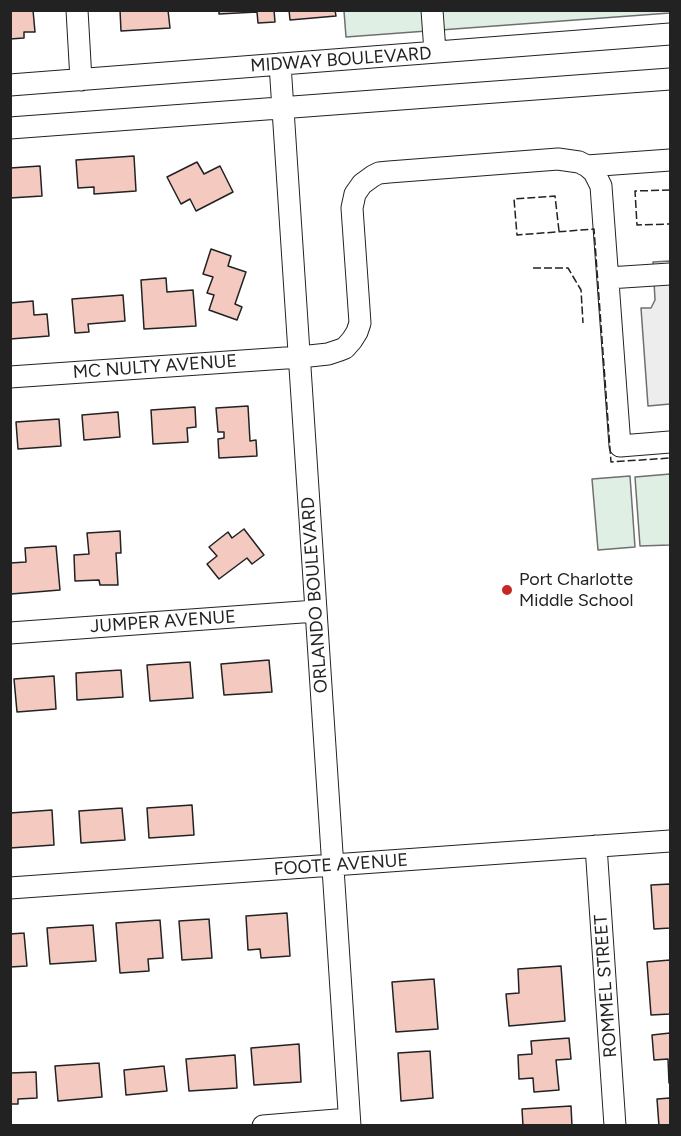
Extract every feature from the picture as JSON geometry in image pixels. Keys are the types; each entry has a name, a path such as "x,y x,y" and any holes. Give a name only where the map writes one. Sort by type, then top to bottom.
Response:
{"street":[{"path":"77,10 81,80"},
{"path":"432,10 435,52"},
{"name":"MIDWAY BOULEVARD","path":"10,85 670,34"},
{"name":"ORLANDO BOULEVARD","path":"280,64 350,1122"},
{"path":"10,128 670,79"},
{"name":"MC NULTY AVENUE","path":"10,377 300,357 328,354 340,350 357,332 360,323 353,200 357,190 368,179 380,173 558,159 579,162 587,166 670,160"},
{"path":"587,166 594,172 601,186 620,446 670,442"},
{"path":"609,278 670,274"},
{"name":"JUMPER AVENUE","path":"10,633 316,611"},
{"name":"FOOTE AVENUE","path":"10,888 670,841"},
{"name":"ROMMEL STREET","path":"596,846 615,1125"},
{"path":"263,1125 350,1122"}],"green space":[{"path":"670,10 670,13 346,37 344,11"},
{"path":"670,474 670,545 640,546 635,477"},
{"path":"630,476 635,547 598,550 592,479"}],"shaded area":[{"path":"670,261 670,404 648,406 641,308 651,308 655,300 653,262"}],"building":[{"path":"10,10 33,10 35,32 24,32 24,38 10,39"},
{"path":"120,10 168,10 170,28 121,31"},
{"path":"219,10 274,10 275,22 258,23 257,12 219,14"},
{"path":"289,10 335,10 336,16 290,20"},
{"path":"134,156 136,191 94,194 94,187 78,188 76,160"},
{"path":"197,162 204,174 220,166 233,192 196,211 190,199 181,204 167,177"},
{"path":"40,166 42,196 10,198 10,168"},
{"path":"211,249 231,256 228,266 246,272 235,304 242,307 237,320 209,310 214,295 207,293 213,277 203,274"},
{"path":"166,278 167,292 193,290 196,326 144,329 141,280"},
{"path":"123,295 125,321 88,324 89,332 75,333 72,299"},
{"path":"33,301 34,315 47,314 49,336 10,339 10,303"},
{"path":"248,406 250,441 256,440 257,456 219,458 218,439 224,438 224,432 218,432 216,408"},
{"path":"195,407 196,427 187,428 188,442 153,444 151,410"},
{"path":"118,412 120,437 84,440 82,415"},
{"path":"59,419 61,446 18,449 16,422"},
{"path":"244,529 264,555 252,564 247,558 219,579 207,564 217,556 209,547 228,532 232,538"},
{"path":"120,531 121,553 116,553 118,585 100,585 99,580 75,581 74,555 89,554 87,533"},
{"path":"56,546 60,590 11,594 10,563 26,562 25,548"},
{"path":"269,660 272,692 224,695 221,664"},
{"path":"190,662 193,698 150,701 147,665"},
{"path":"121,670 123,697 77,700 76,673"},
{"path":"54,676 56,709 17,712 14,679"},
{"path":"192,805 194,835 149,838 147,808"},
{"path":"122,808 125,840 81,843 79,811"},
{"path":"52,810 54,845 10,848 10,813"},
{"path":"670,884 670,928 654,929 651,885"},
{"path":"287,913 290,956 261,958 260,949 248,950 246,916"},
{"path":"209,919 212,958 182,960 179,921"},
{"path":"160,920 163,958 148,959 149,971 120,973 116,923"},
{"path":"93,925 96,961 50,964 47,928"},
{"path":"24,933 27,966 10,967 10,934"},
{"path":"670,960 670,1014 651,1015 647,962"},
{"path":"561,966 565,1021 509,1026 506,994 519,993 518,969"},
{"path":"434,979 438,1029 396,1032 392,982"},
{"path":"670,1033 669,1083 668,1059 654,1060 652,1035"},
{"path":"569,1038 571,1059 556,1060 559,1090 534,1092 533,1078 519,1079 518,1055 532,1054 531,1041"},
{"path":"299,1044 301,1082 254,1085 251,1048"},
{"path":"430,1051 433,1098 401,1101 398,1053"},
{"path":"235,1055 237,1088 189,1091 186,1059"},
{"path":"99,1063 102,1097 58,1101 55,1066"},
{"path":"164,1066 167,1091 126,1095 124,1070"},
{"path":"36,1072 37,1098 18,1099 18,1104 10,1104 10,1073"},
{"path":"670,1098 670,1126 659,1126 657,1099"},
{"path":"571,1106 572,1126 523,1126 522,1109"}],"fence":[{"path":"670,190 635,191 637,225 670,224"},
{"path":"559,231 555,196 514,199 517,235 594,229 611,462 670,458"},
{"path":"533,268 568,268 581,290 583,323"}],"place":[{"name":"Port Charlotte Middle School","path":"507,590"}]}
